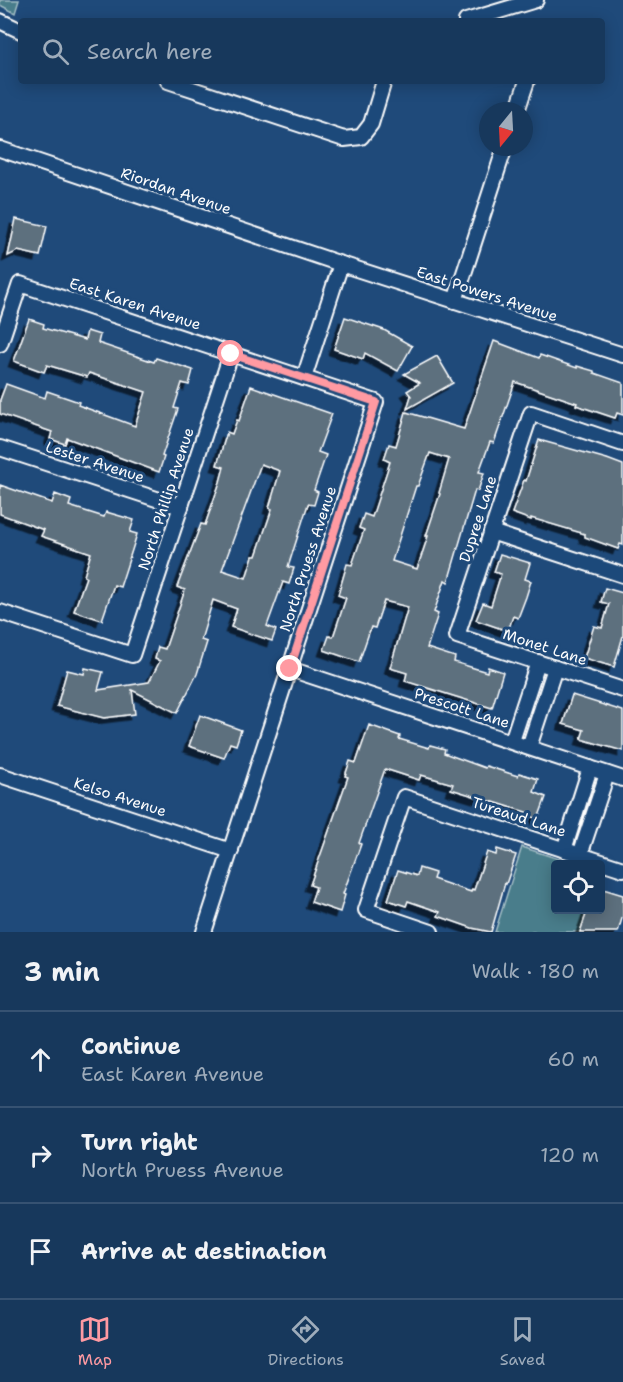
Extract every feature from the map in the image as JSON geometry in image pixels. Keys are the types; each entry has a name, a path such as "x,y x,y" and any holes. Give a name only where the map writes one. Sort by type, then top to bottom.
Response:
{"street":[{"path":"476,18 536,0"},
{"path":"0,21 18,30"},
{"path":"177,84 344,139 361,138 371,124 383,84"},
{"path":"520,102 526,84"},
{"name":"Riordan Avenue","path":"0,149 342,264"},
{"path":"455,301 502,156"},
{"path":"304,378 342,264"},
{"name":"East Powers Avenue","path":"342,264 623,355"},
{"name":"East Karen Avenue","path":"0,344 20,284 376,402"},
{"name":"North Phillip Avenue","path":"0,612 132,655 231,354"},
{"name":"North Pruess Avenue","path":"204,932 376,402"},
{"name":"Dupree Lane","path":"457,636 531,413 623,444"},
{"name":"Lester Avenue","path":"0,448 181,507"},
{"path":"491,532 623,575"},
{"name":"Monet Lane","path":"457,636 623,690"},
{"path":"512,741 538,662"},
{"path":"529,747 555,668"},
{"name":"Prescott Lane","path":"290,669 623,779"},
{"path":"564,850 590,768"},
{"path":"580,855 607,774"},
{"name":"Kelso Avenue","path":"0,775 231,850"},
{"name":"Tureaud Lane","path":"431,932 366,910 404,797 623,869"}],"green space":[{"path":"0,0 19,0 15,13 0,5"},
{"path":"522,847 562,860 551,860 551,914 586,914 580,932 495,932"}],"building":[{"path":"16,219 47,226 40,256 18,251 8,256"},
{"path":"345,317 384,330 412,346 398,371 365,353 363,359 334,349"},
{"path":"29,319 44,324 43,328 85,340 87,331 100,335 98,343 154,362 156,358 193,370 189,385 182,383 174,408 178,409 159,472 67,438 65,444 50,439 52,432 0,414 0,400 6,384 45,398 47,391 135,426 146,392 89,373 87,377 47,365 44,372 14,361"},
{"path":"494,341 539,358 540,355 577,368 577,366 594,371 594,373 623,383 623,415 617,413 615,418 515,382 494,443 490,442 479,472 484,473 478,491 475,490 448,582 445,580 434,612 438,614 427,648 455,657 454,662 487,672 488,667 503,672 492,708 405,681 407,673 390,668 408,607 384,601 375,628 371,627 359,662 324,650 329,636 333,637 346,598 338,595 347,564 352,565 364,530 359,528 364,514 372,517 390,462 384,459 389,444 396,446 406,412 464,429","holes":["430,453 449,459 417,569 392,561 416,486 418,486"]},
{"path":"437,356 453,383 407,409 411,396 407,391 420,383 404,374"},
{"path":"251,386 332,414 318,452 326,455 314,490 318,492 314,505 308,504 288,567 294,568 289,584 283,582 267,626 276,630 272,641 231,627 237,609 213,600 201,640 207,642 197,674 177,713 132,690 135,714 104,718 57,706 67,670 84,674 85,668 103,672 98,690 149,682 160,661 155,659 158,647 165,649 185,590 177,587 201,524 205,525 220,482 224,467 217,465 227,432 232,434 237,420 239,421","holes":["261,464 280,471 269,508 272,509 246,578 222,570"]},
{"path":"539,440 623,465 623,545 620,544 618,549 585,537 585,534 512,513 524,480 526,481"},
{"path":"0,485 52,503 55,494 71,500 69,506 104,517 106,512 134,520 130,532 137,534 132,550 120,587 114,585 102,620 74,611 86,577 84,576 91,553 41,536 44,530 0,514"},
{"path":"500,554 530,563 525,579 531,581 526,597 518,618 513,616 508,631 476,620 483,603 491,606 501,574 494,572"},
{"path":"605,588 623,593 623,636 614,667 584,658 594,626 602,628 609,604 601,602"},
{"path":"572,695 623,711 623,751 581,739 584,730 563,724"},
{"path":"200,715 241,730 236,745 230,743 224,758 189,746"},
{"path":"369,725 400,736 399,739 429,748 430,745 445,749 444,753 485,768 486,766 518,776 519,773 538,779 534,792 546,797 538,819 525,814 526,812 451,789 453,784 421,775 419,780 385,769 359,843 361,844 343,894 345,895 340,912 311,902 316,887 310,885 348,777 345,776 350,761 356,763"},
{"path":"497,849 516,855 505,883 491,932 438,916 440,912 408,901 406,906 388,900 398,870 417,876 419,868 435,873 433,879 471,892 472,889 474,890 487,852 496,855"},
{"path":"605,890 623,895 623,915 618,932 580,932 586,914 605,914"}],"route":[{"path":"231,354 376,402 290,669"}]}
